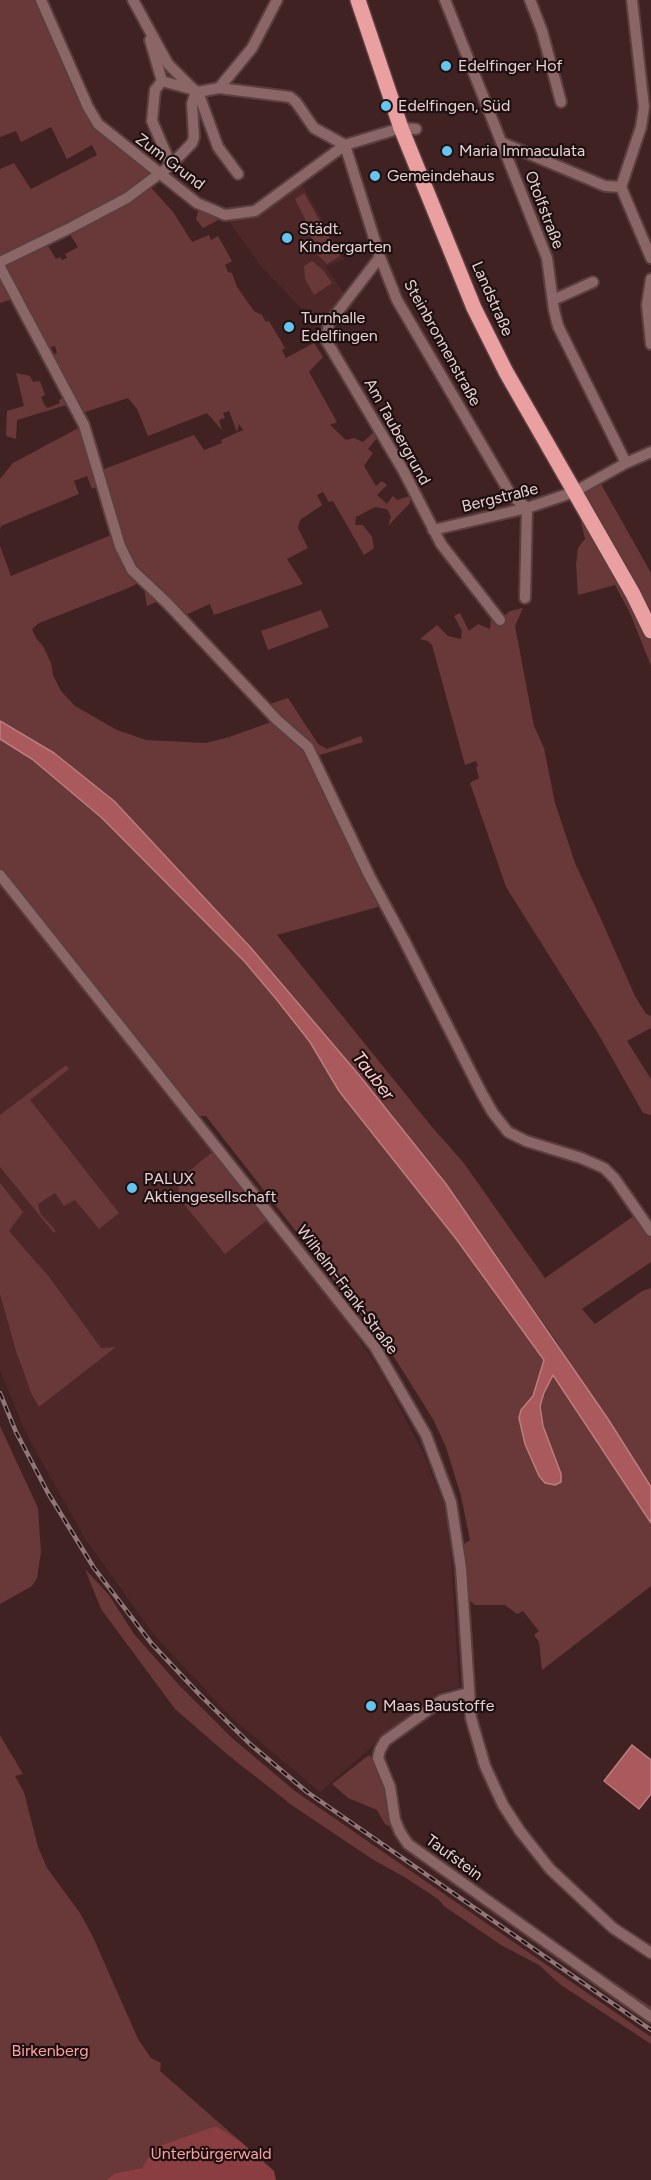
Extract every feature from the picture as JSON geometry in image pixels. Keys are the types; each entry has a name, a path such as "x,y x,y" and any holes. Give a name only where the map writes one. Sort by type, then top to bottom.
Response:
{"main road":[{"name":"Landstraße","path":"358,0 409,129 474,308 506,372 633,594 651,631"}],"street":[{"name":"Zum Grund","path":"41,0 96,121 110,135 197,203 225,215 255,211 345,145"},
{"path":"219,88 252,48 277,0"},
{"name":"Otolfstraße","path":"445,0 547,258 558,326 626,463"},
{"path":"530,0 542,31 561,102"},
{"path":"632,0 644,107 641,128 621,187 651,258"},
{"path":"134,1 168,64 196,91 218,147 238,174"},
{"path":"150,34 151,47 162,81"},
{"path":"162,81 155,90 152,121 171,165"},
{"path":"162,81 196,91 219,88 290,97 314,128 345,145 409,129"},
{"path":"0,262 127,198 171,165 192,143 194,137 192,104 196,91"},
{"path":"503,143 605,186 621,187"},
{"name":"Steinbronnenstraße","path":"345,145 380,257 397,300 511,495 528,508"},
{"name":"Am Taubergrund","path":"380,257 329,323 326,340 403,470 441,544 500,620"},
{"path":"0,267 84,425 120,546 132,570 167,603 277,720 308,747 369,875 493,1113 508,1132 526,1141 604,1168 615,1179 651,1231"},
{"path":"651,279 647,305 651,344"},
{"path":"553,300 593,282"},
{"name":"Bergstraße","path":"434,530 528,508 574,492 651,452"},
{"path":"525,598 528,508"},
{"name":"Wilhelm-Frank-Straße","path":"0,874 375,1347 426,1435 451,1502 461,1568 471,1718 485,1766 503,1805 550,1869 613,1928 651,1953"},
{"name":"Taufstein","path":"468,1693 442,1700 385,1741 380,1750 378,1758 390,1787 395,1820 400,1832 408,1844 651,2017"}],"shaded area":[{"name":"Städt. Kindergarten","path":"301,183 344,259 326,267 345,295 321,329 261,266 226,217 255,214"},
{"path":"0,721 54,753 114,801 251,948 359,1075 446,1184 608,1419 651,1487 651,1523 553,1375 540,1406 543,1426 561,1474 561,1482 555,1485 545,1483 539,1476 525,1444 519,1418 521,1410 533,1396 544,1360 457,1240 339,1091 310,1042 245,962 102,818 32,759 0,739"},
{"path":"0,886 346,1320 383,1376 423,1453 444,1505 449,1529 459,1687 440,1692 385,1735 320,1792 233,1719 155,1636 84,1537 25,1431 0,1370"},
{"path":"632,1745 651,1760 651,1794 639,1809 604,1781"}],"green space":[{"path":"0,0 41,0 96,121 161,173 147,183 173,212 192,242 209,235 211,240 218,236 232,261 225,265 228,272 232,273 237,287 254,311 262,315 266,322 269,321 285,348 282,350 286,358 314,343 323,357 309,372 337,422 330,425 346,440 354,438 363,442 375,431 370,423 382,432 368,449 373,453 364,466 376,486 382,481 387,485 377,495 387,504 393,496 397,500 410,496 410,503 388,526 391,517 387,509 375,507 356,517 355,525 363,525 372,537 374,548 364,555 333,501 329,502 323,492 317,495 322,505 300,520 298,528 308,548 287,559 303,584 214,615 210,604 181,617 163,599 147,606 143,581 39,623 32,629 51,663 53,675 61,691 75,706 117,730 146,740 206,743 229,737 277,720 264,706 288,698 318,744 327,749 361,736 363,742 313,757 385,905 277,935 463,1162 545,1278 638,1213 651,1231 651,1262 582,1309 595,1324 642,1291 651,1288 651,1487 554,1338 446,1184 359,1075 251,948 114,801 54,753 0,721 0,546 11,576 116,533 102,484 92,489 87,476 74,481 79,494 1,526 0,530 0,479 13,463 84,425 99,471 194,435 204,450 222,443 221,440 243,430 239,424 237,432 229,411 223,413 225,418 219,420 222,430 207,413 148,436 137,409 128,398 79,414 73,403 17,420 16,439 6,436 7,411 24,406 16,373 30,376 33,382 40,381 45,395 41,397 48,408 69,396 48,357 57,353 55,346 44,349 16,298 0,303 0,169 14,163 31,189 97,155 92,145 67,159 51,127 21,142 16,131 0,137","holes":["72,228 71,236 78,247 65,254 67,258 56,259 45,241"]},
{"path":"304,193 340,256 327,264 316,253 320,250 310,235 307,223 295,199"},
{"path":"200,204 219,213 218,220 203,228 196,219"},
{"path":"312,261 323,270 332,283 314,295 305,279 304,266"},
{"path":"601,484 651,573 651,666 630,613 615,585 578,595 576,564 578,548 585,539 574,492"},
{"path":"523,608 515,626 534,726 544,748 555,803 575,863 635,996 646,1014 651,1016 651,1028 627,1041 651,1079 651,1115 643,1113 599,1035 506,887 470,783 479,778 476,767 478,766 476,761 465,765 432,645 420,639 437,625 448,636 461,639 462,631 454,616 460,613 469,631 478,624 490,629 491,617 500,619 510,611"},
{"path":"321,610 329,627 268,650 261,631"},
{"path":"0,739 32,759 102,818 245,962 277,1000 310,1042 339,1091 457,1240 544,1360 533,1396 521,1410 561,1474 543,1426 540,1406 553,1374 651,1523 651,1586 542,1670 539,1642 534,1635 539,1631 523,1611 517,1614 505,1605 475,1605 462,1594 458,1548 470,1540 461,1496 446,1447 433,1419 394,1357 206,1116 192,1116 0,881"},
{"path":"66,1065 69,1069 30,1100 119,1213 99,1229 75,1200 64,1206 55,1193 38,1204 40,1213 56,1231 54,1233 0,1167 0,1115"},
{"path":"217,1148 272,1216 225,1254 184,1204 178,1185 182,1177"},
{"path":"0,1183 23,1212 9,1231 49,1277 101,1348 116,1347 39,1407 32,1395 16,1351 0,1294"},
{"path":"0,1426 38,1508 41,1552 37,1578 32,1586 0,1604"},
{"path":"85,1569 109,1595 134,1634 179,1685 232,1738 295,1791 651,2037 651,2044 561,1985 539,1965 501,1945 444,1906 438,1899 372,1859 293,1806 228,1755 175,1709 101,1609"},
{"name":"Birkenberg","path":"0,1735 23,1774 15,1776 24,1792 38,1847 47,1868 80,1913 93,1937 138,2039 151,2058 161,2063 160,2071 240,2141 215,2126 142,2168 115,2173 106,2180 0,2180"},
{"path":"369,1755 383,1772 396,1796 399,1821 411,1843 651,2007 651,2017 408,1844 400,1832 385,1824 377,1810 348,1798 332,1784"},
{"name":"Unterbürgerwald","path":"216,2126 240,2141 274,2171 276,2180 106,2180 115,2173 142,2168 154,2148"}],"railway":[{"path":"0,1393 16,1432 48,1493 94,1568 152,1644 250,1744 307,1792 651,2030"}],"place":[{"name":"Edelfinger Hof","path":"446,66"},
{"name":"Edelfingen, Süd","path":"386,106"},
{"name":"Maria Immaculata","path":"447,151"},
{"name":"Gemeindehaus","path":"375,176"},
{"name":"Städt. Kindergarten","path":"287,238"},
{"name":"Turnhalle Edelfingen","path":"289,327"},
{"name":"PALUX Aktiengesellschaft","path":"132,1188"},
{"name":"Maas Baustoffe","path":"371,1706"}],"water label":[{"name":"Tauber","path":"373,1076"}]}
